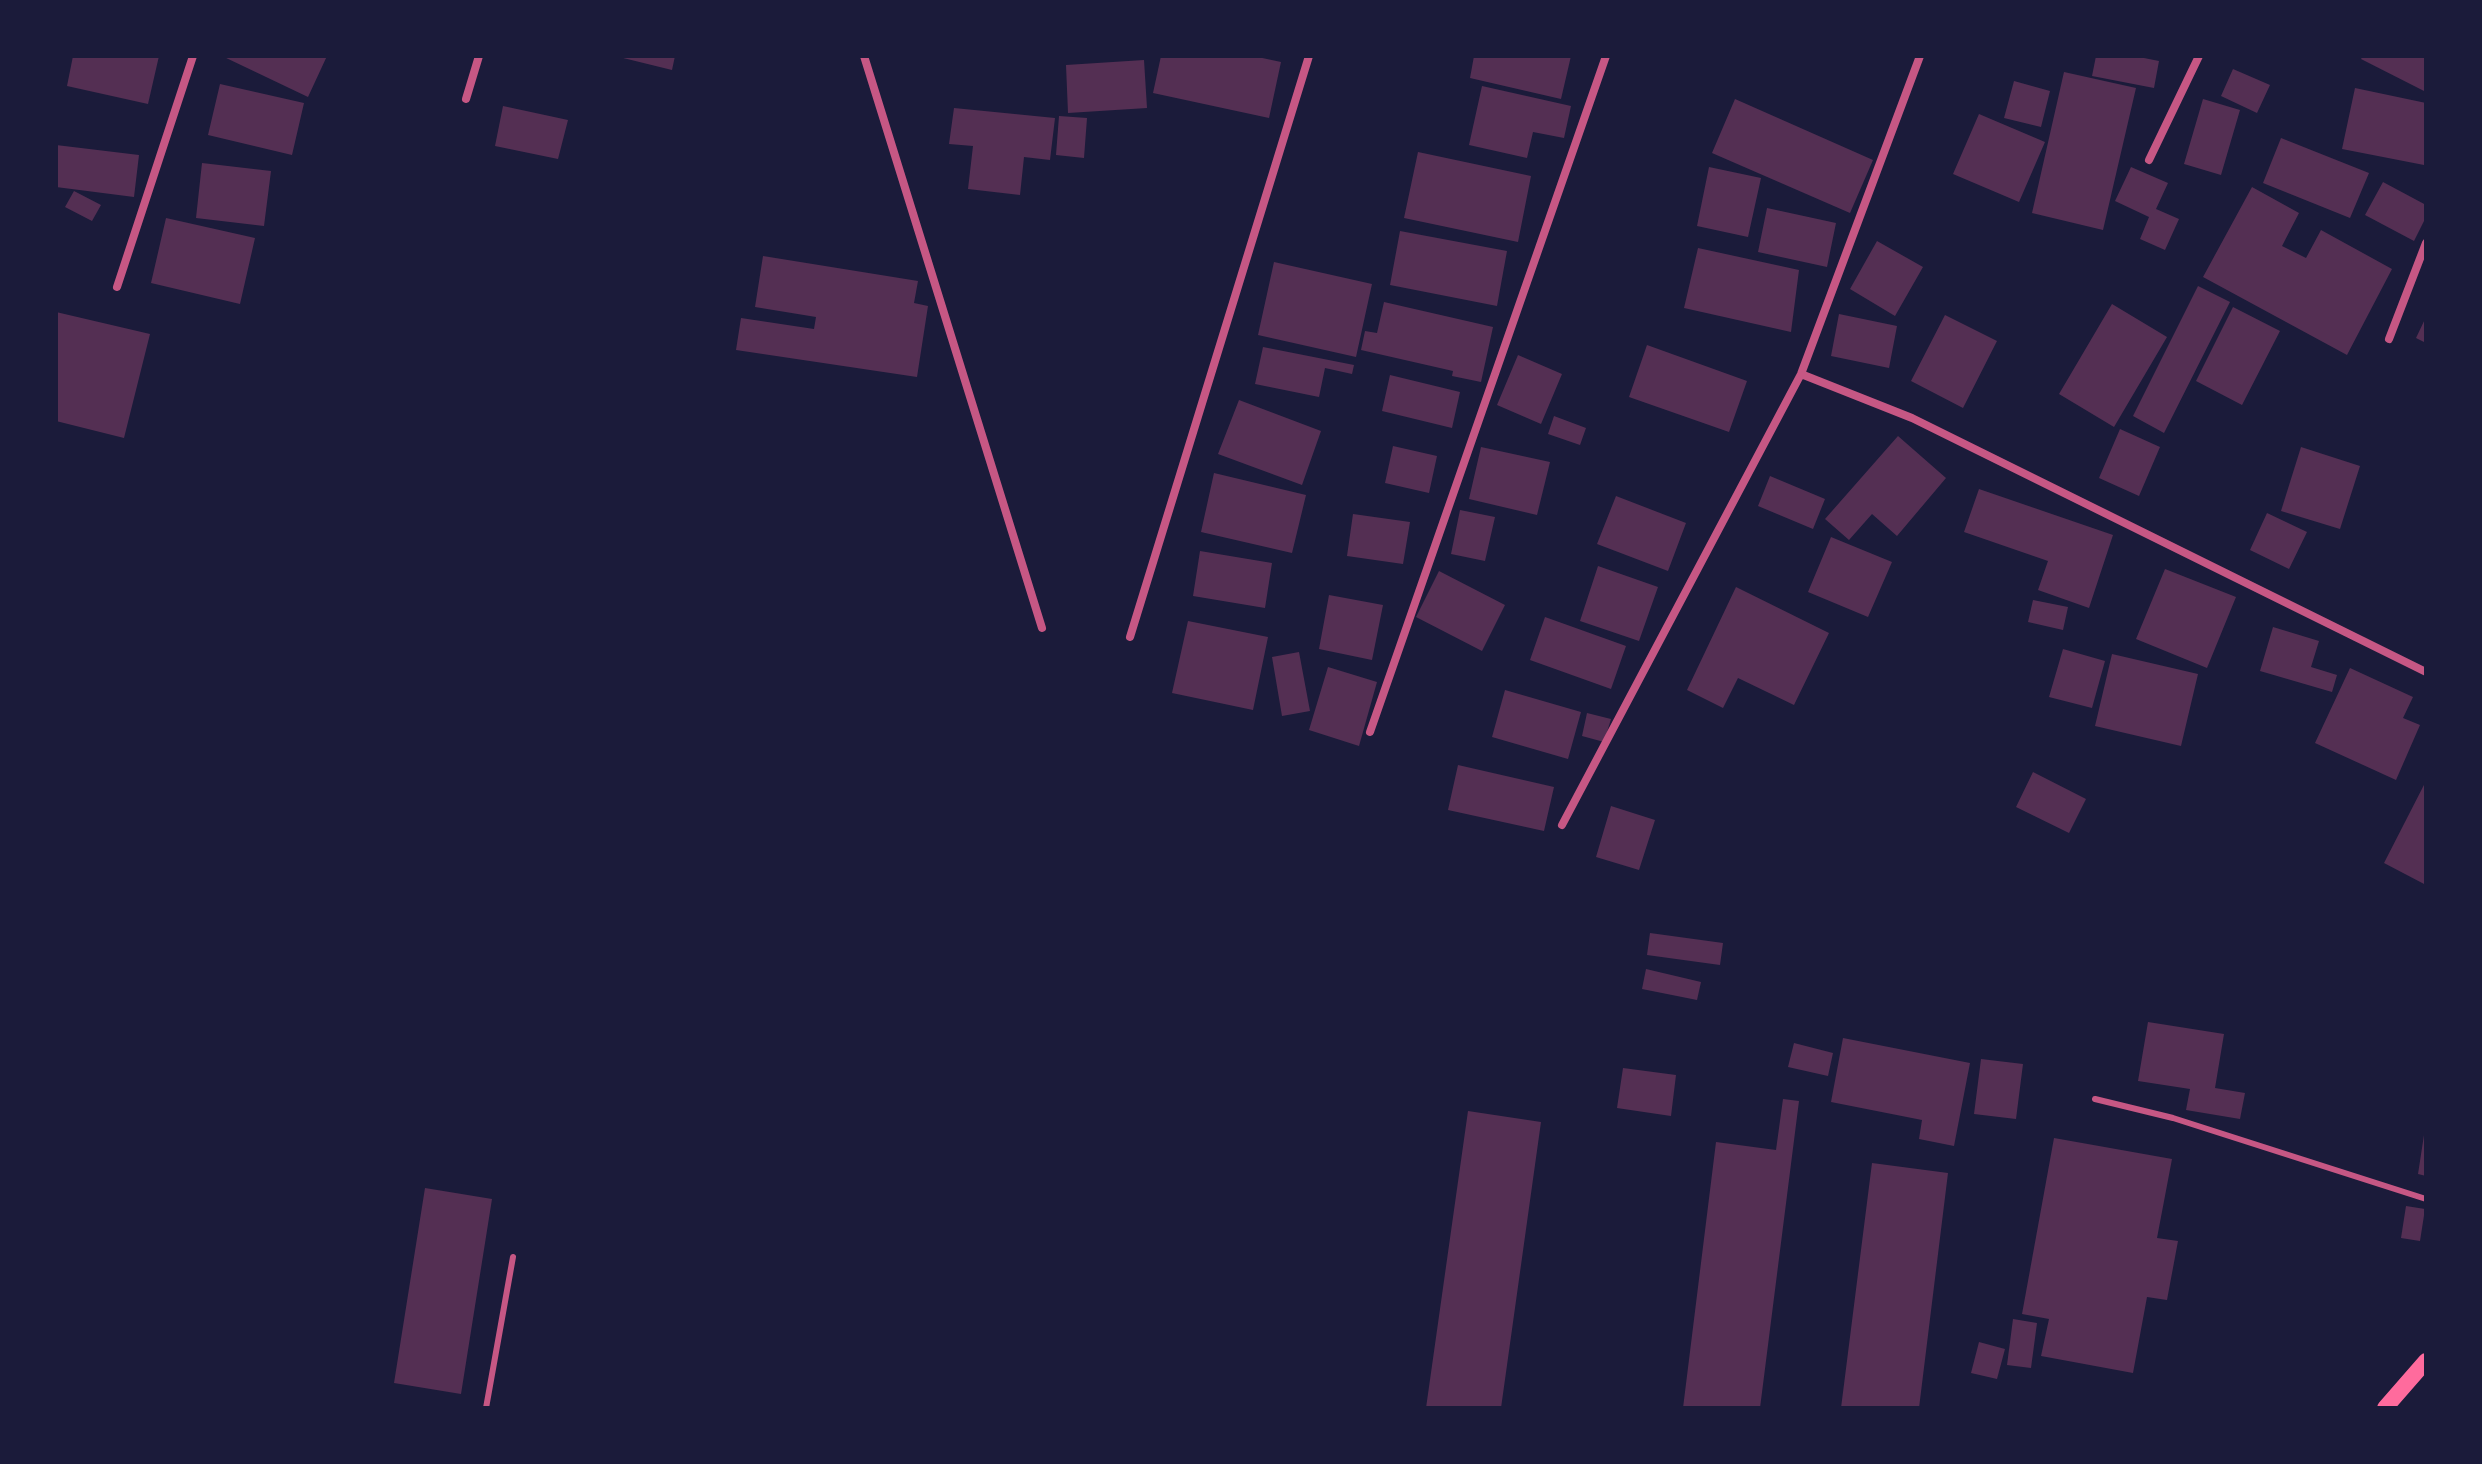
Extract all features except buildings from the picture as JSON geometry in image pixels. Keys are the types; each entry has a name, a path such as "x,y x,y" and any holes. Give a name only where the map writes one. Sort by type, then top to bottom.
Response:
{"main road":[{"path":"2385,1408 2426,1361"}],"street":[{"path":"117,287 193,56"},
{"path":"466,99 479,56"},
{"path":"864,56 1042,628"},
{"path":"1130,637 1309,56"},
{"path":"1370,732 1606,56"},
{"path":"1562,825 1801,374 1920,56"},
{"path":"2149,160 2199,56"},
{"path":"2389,339 2426,243"},
{"path":"1801,374 1912,418 2426,672"}],"lane":[{"path":"2095,1099 2173,1118 2426,1199"},
{"path":"486,1408 513,1257"}]}
